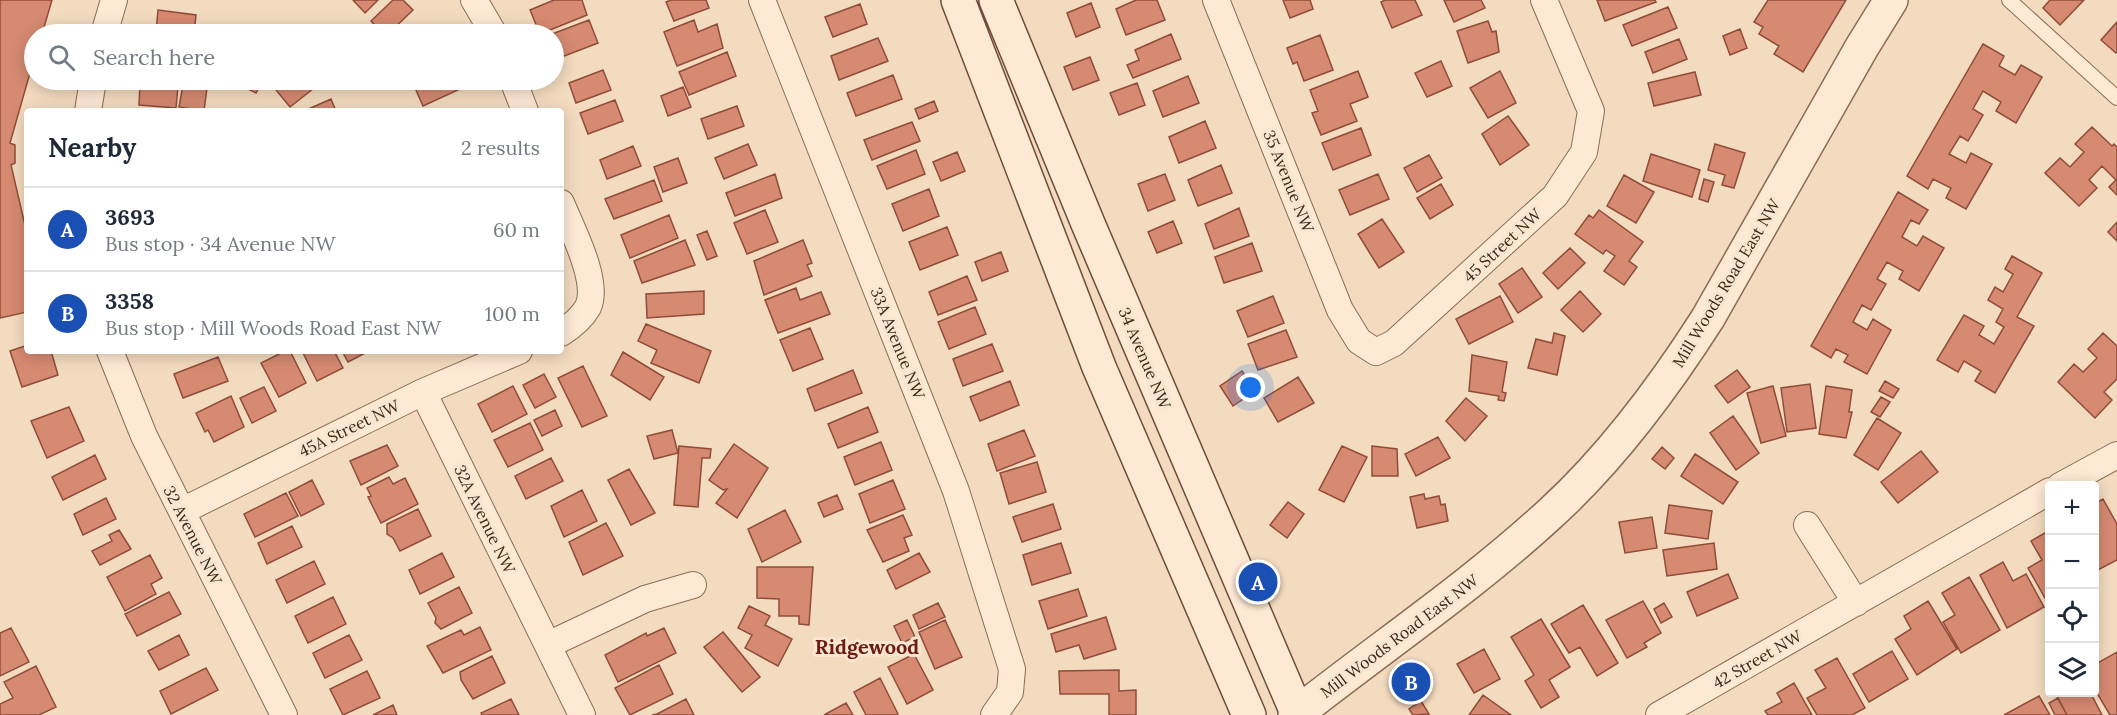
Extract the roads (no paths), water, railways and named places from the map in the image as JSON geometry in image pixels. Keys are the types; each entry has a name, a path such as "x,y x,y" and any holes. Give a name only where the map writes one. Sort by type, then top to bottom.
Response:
{"main road":[{"path":"958,0 1099,367 1249,715"},
{"name":"34 Avenue NW","path":"996,0 1089,226 1297,714"},
{"name":"Mill Woods Road East NW","path":"1297,714 1493,563 1553,512 1612,448 1670,374 1708,318 1862,47 1892,0"}],"street":[{"path":"107,24 114,0"},
{"path":"474,0 488,24"},
{"name":"33A Avenue NW","path":"762,0 956,491 1012,669 1010,692 994,715"},
{"name":"35 Avenue NW","path":"1216,0 1340,310 1359,341 1376,352"},
{"name":"45 Street NW","path":"1376,352 1394,343 1555,196 1584,152 1591,111 1544,0"},
{"path":"88,108 91,90"},
{"path":"517,90 524,108"},
{"path":"564,211 589,276 589,305 572,326 564,331"},
{"name":"32 Avenue NW","path":"112,354 144,436 284,715"},
{"name":"45A Street NW","path":"182,511 423,392 512,354"},
{"name":"32A Avenue NW","path":"423,392 582,715"},
{"path":"2070,481 2117,455"},
{"name":"42 Street NW","path":"1659,715 2045,493"},
{"path":"1806,525 1856,603"},
{"path":"548,645 645,599 693,585"}],"lane":[{"path":"2009,0 2117,98"}],"place":[{"name":"3693","path":"1258,582"},
{"name":"3358","path":"1411,682"}],"district":[{"name":"Ridgewood","path":"867,647"}]}
